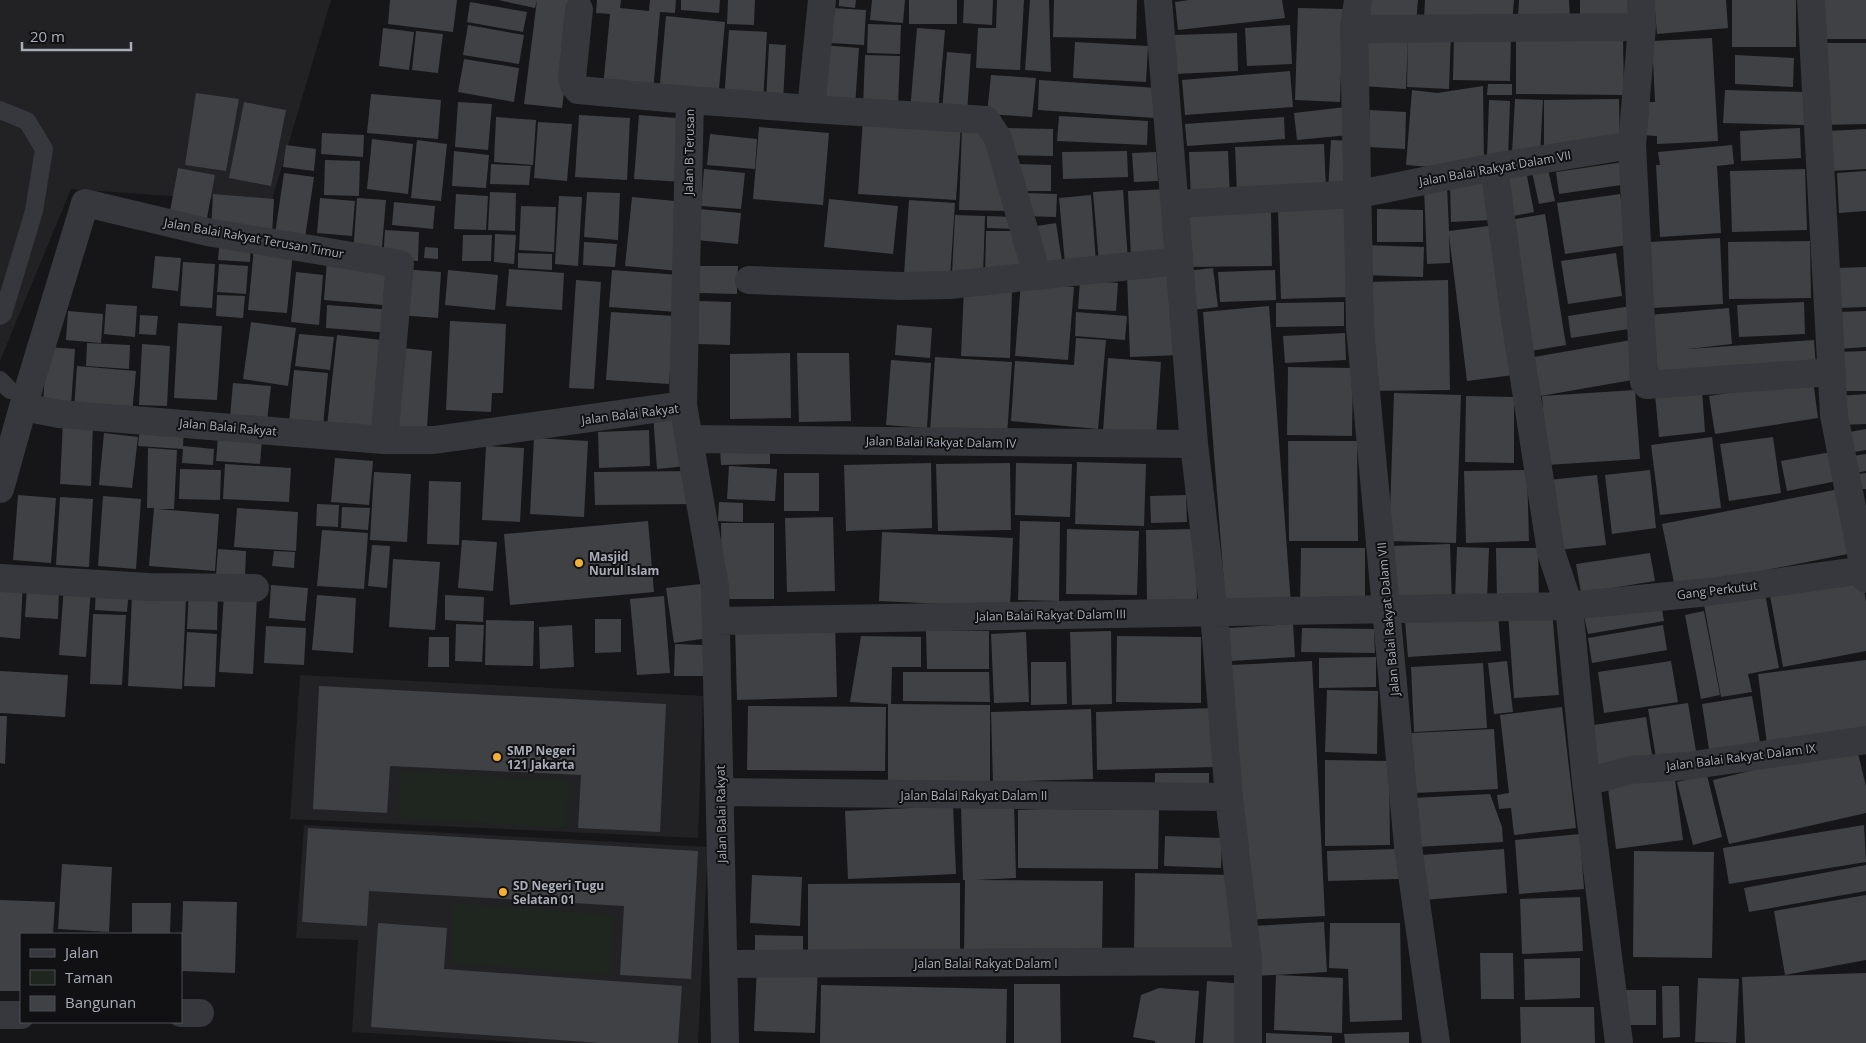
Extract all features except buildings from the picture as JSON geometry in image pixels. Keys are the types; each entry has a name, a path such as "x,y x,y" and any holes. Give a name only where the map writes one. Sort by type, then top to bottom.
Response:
{"street":[{"path":"811,109 822,0"},
{"path":"1158,0 1194,444 1214,613 1229,797 1248,961 1248,1043"},
{"name":"Jalan Balai Rakyat Dalam VII","path":"1358,0 1354,29 1359,194 1360,327 1408,846 1436,1043"},
{"path":"1641,0 1642,27 1632,146 1644,382 1647,386 1832,372"},
{"path":"1811,0 1834,416 1865,574"},
{"path":"579,9 572,78 578,90 690,100"},
{"path":"1354,29 1642,27"},
{"name":"Jalan B Terusan","path":"683,405 690,100 986,120 998,138 1036,275"},
{"name":"Jalan Balai Rakyat Dalam VII","path":"1359,194 1494,167 1632,146"},
{"path":"1494,167 1551,552 1568,606 1586,782 1619,1043"},
{"path":"1175,204 1359,194"},
{"name":"Jalan Balai Rakyat Terusan Timur","path":"11,392 85,203 206,232 400,264 384,440"},
{"path":"749,280 901,286 949,285 1178,261"},
{"path":"0,489 11,392"},
{"name":"Jalan Balai Rakyat","path":"11,392 59,414 384,440 434,440 683,405 715,587 725,1043"},
{"name":"Jalan Balai Rakyat Dalam IV","path":"689,440 1194,444"},
{"name":"Gang Perkutut","path":"1387,609 1568,606 1865,574"},
{"path":"0,578 149,587 255,588"},
{"name":"Jalan Balai Rakyat Dalam III","path":"716,621 1387,609"},
{"name":"Jalan Balai Rakyat Dalam IX","path":"1586,782 1631,770 1703,764 1865,743"},
{"name":"Jalan Balai Rakyat Dalam II","path":"720,792 1229,797"},
{"name":"Jalan Balai Rakyat Dalam I","path":"724,964 1248,961"},
{"path":"0,1015 20,1016"}],"lane":[{"path":"0,110 27,121 44,149 34,211 3,314 0,316"}],"shaded area":[{"path":"0,0 331,0 271,203 71,189 0,361"},
{"name":"SMP Negeri 121 Jakarta","path":"300,675 703,696 698,838 290,819"},
{"name":"SD Negeri Tugu Selatan 01","path":"304,825 708,847 698,1043 533,1043 352,1032 358,940 296,938"}],"green space":[{"path":"401,771 568,781 566,828 398,818"},
{"path":"454,903 614,915 610,975 450,963"}],"place":[{"name":"Masjid Nurul Islam","path":"579,563"},
{"name":"SMP Negeri 121 Jakarta","path":"497,757"},
{"name":"SD Negeri Tugu Selatan 01","path":"503,892"}]}
